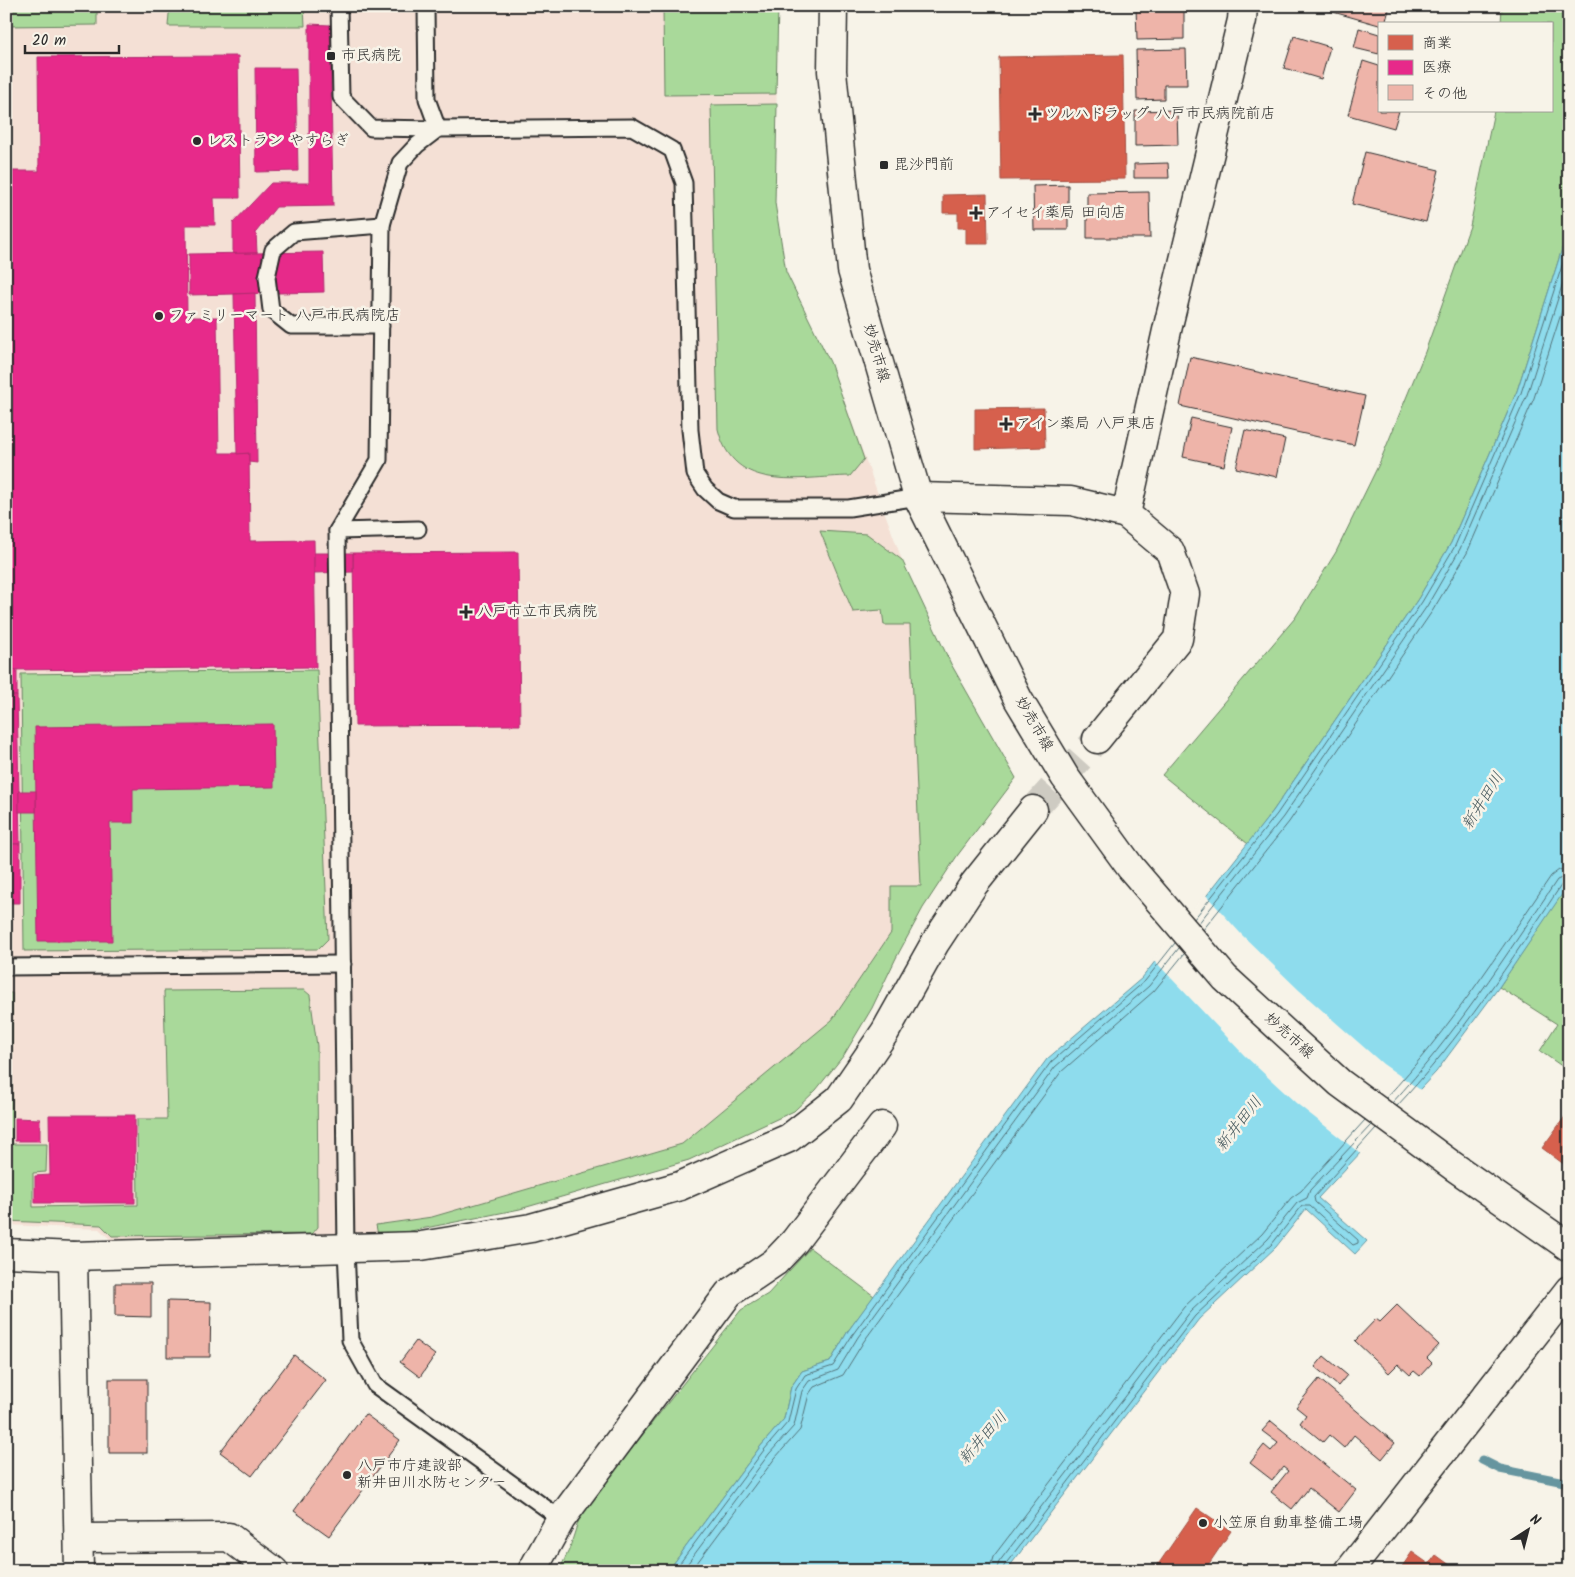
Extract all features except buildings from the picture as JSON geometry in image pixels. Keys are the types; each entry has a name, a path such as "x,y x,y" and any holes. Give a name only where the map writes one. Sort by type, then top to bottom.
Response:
{"street":[{"name":"妙売市線","path":"833,6 832,71 852,270 918,497 1018,699 1065,777 1131,868 1232,985 1340,1083 1452,1166 1569,1247"},
{"path":"1126,514 1170,317 1242,20 1243,6"},
{"path":"918,497 1071,501 1126,514 1170,551 1185,594 1178,639 1097,739"},
{"path":"6,1253 73,1256 346,1250 421,1246 531,1228 680,1186 789,1138 839,1099 885,1032 935,943 974,884 1033,810"},
{"path":"532,1571 561,1519 729,1293 775,1262 794,1242 882,1126"},
{"path":"73,1256 79,1571"},
{"path":"1349,1571 1569,1290"},
{"path":"79,1538 229,1537 274,1571"}],"lane":[{"path":"339,6 341,97 371,128 438,129 632,126 672,150 684,183 690,430 696,474 705,489 718,500 734,508 849,508 918,497"},
{"path":"426,6 427,99 438,129"},
{"path":"438,129 417,144 400,163 382,225 378,460 337,531 346,1250 350,1340 375,1385 561,1519"},
{"path":"381,326 291,326 271,310 268,277 273,250 294,232 382,225"},
{"path":"337,531 418,529"},
{"path":"6,967 343,964"}],"shaded area":[{"name":"八戸市立市民病院","path":"6,6 778,6 775,203 786,272 830,362 902,560 951,664 1016,778 957,856 923,908 872,1008 844,1055 816,1090 794,1111 689,1160 520,1209 391,1235 113,1242 99,1229 6,1225"}],"green space":[{"path":"6,6 97,6 97,25 6,26"},
{"path":"175,6 304,6 305,26 168,26 169,14"},
{"path":"663,6 778,6 776,94 664,95"},
{"path":"1502,6 1569,6 1569,227 1517,391 1451,543 1418,599 1273,811 1248,844 1162,775 1295,618 1336,552 1379,464 1425,352 1470,226 1494,112 1552,112 1552,22 1501,22"},
{"path":"777,104 775,203 786,272 830,362 864,459 850,476 790,479 753,473 738,464 726,450 718,429 711,105"},
{"path":"820,531 867,534 902,560 951,664 1016,778 957,856 923,908 872,1008 844,1055 816,1090 794,1111 689,1160 520,1209 391,1235 378,1235 376,1225 432,1217 682,1144 832,1020 891,933 891,886 921,886 910,625 884,625 882,610 853,612"},
{"path":"317,670 328,939 318,949 24,951 21,674"},
{"path":"1567,886 1569,1057 1563,1067 1540,1051 1557,1024 1499,987"},
{"path":"304,990 310,995 317,1046 318,1227 312,1234 112,1236 101,1225 6,1221 6,993 12,993 12,1144 47,1144 46,1172 33,1173 33,1207 138,1205 137,1119 167,1119 164,991"},
{"path":"810,1248 874,1296 848,1331 830,1362 802,1371 791,1387 784,1419 760,1447 668,1571 559,1571 569,1550 581,1513 741,1310 768,1294"}],"water":[{"name":"新井田川","path":"1569,227 1569,884 1499,987 1436,1072 1318,1198 1367,1241 1355,1254 1306,1209 1276,1247 1199,1319 1006,1571 668,1571 760,1447 784,1419 791,1387 802,1371 830,1362 848,1331 1047,1059 1142,978 1273,811 1418,599 1451,543 1517,391"}],"pier":[{"path":"1205,894 1242,935 1299,990 1383,1064 1422,1091 1362,1155 1296,1103 1244,1055 1153,959"}],"waterway":[{"path":"1482,1460 1500,1469 1569,1483"}],"tunnel":[{"path":"1033,810 1097,739"}],"place":[{"name":"市民病院","path":"331,56"},
{"name":"ツルハドラッグ 八戸市民病院前店","path":"1035,114"},
{"name":"レストラン やすらぎ","path":"197,141"},
{"name":"毘沙門前","path":"884,165"},
{"name":"アイセイ薬局 田向店","path":"976,213"},
{"name":"ファミリーマート 八戸市民病院店","path":"159,316"},
{"name":"アイン薬局 八戸東店","path":"1006,424"},
{"name":"八戸市立市民病院","path":"466,612"},
{"name":"八戸市庁建設部 新井田川水防センター","path":"347,1475"},
{"name":"小笠原自動車整備工場","path":"1203,1523"}]}
